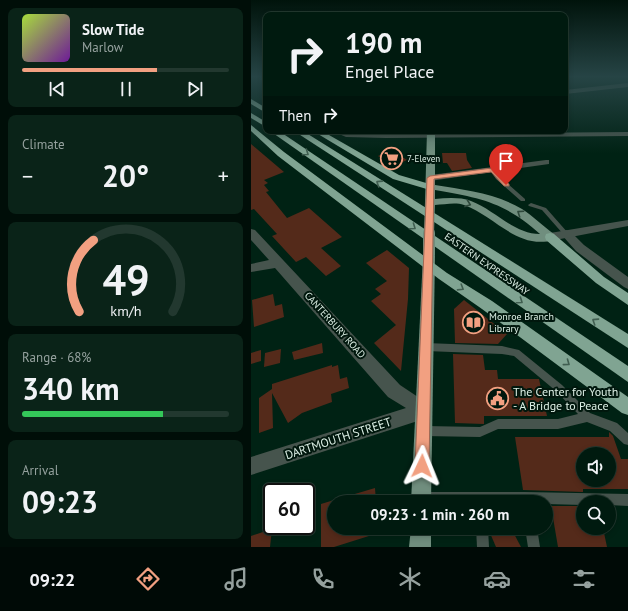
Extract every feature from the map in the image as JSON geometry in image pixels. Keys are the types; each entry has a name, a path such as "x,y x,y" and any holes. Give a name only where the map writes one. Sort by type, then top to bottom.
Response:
{"highway":[{"path":"253,102 263,109"},
{"path":"251,115 263,124"},
{"path":"251,127 281,154 429,260 628,407"},
{"name":"EASTERN EXPRESSWAY","path":"278,134 628,375"},
{"name":"EASTERN EXPRESSWAY","path":"303,134 628,342"},
{"path":"322,134 396,177 430,183"},
{"path":"550,237 599,280 628,300"}],"main road":[{"path":"421,495 429,260 431,134"},
{"path":"430,183 475,194 503,203 524,215 550,237"},
{"path":"430,202 462,202 489,214 525,237 536,240 550,237"},
{"path":"421,535 421,547"}],"street":[{"path":"346,134 394,136 419,134"},
{"path":"568,134 628,134"},
{"path":"430,183 492,170 547,162"},
{"path":"550,237 628,223"},
{"name":"CANTERBURY ROAD","path":"251,234 394,391 424,411"},
{"path":"566,234 580,248 628,284"},
{"path":"251,268 278,263"},
{"name":"DARTMOUTH STREET","path":"251,466 424,411"}],"lane":[{"path":"492,170 498,178 523,200"},
{"path":"531,205 544,209 566,234"},
{"path":"426,347 502,350 516,353 559,388 587,417 613,427 628,440"},
{"path":"424,431 480,432 498,424 558,424 587,417"},
{"path":"553,500 628,500"},
{"path":"482,535 483,547"},
{"path":"532,535 534,547"}],"building":[{"path":"251,144 284,172 264,180 268,183 264,185 269,191 266,192 287,218 309,208 342,237 321,248 341,266 326,276 306,257 296,262 272,236 277,234 254,209 251,210"},
{"name":"7-Eleven","path":"391,150 407,160 394,166 378,156"},
{"path":"442,153 466,153 467,160 472,168 452,171 447,163 443,163"},
{"path":"387,250 409,268 408,299 401,371 374,343 396,325 371,301 381,294 375,289 387,281 366,263"},
{"path":"273,294 275,306 282,304 284,317 254,327 252,300"},
{"name":"Monroe Branch Library","path":"464,300 507,334 498,344 455,343 454,309"},
{"path":"322,343 323,353 294,360 292,352"},
{"path":"281,349 280,363 264,367 265,353"},
{"path":"261,350 261,361 251,364 251,353"},
{"name":"The Center for Youth - A Bridge to Peace","path":"453,354 483,355 485,370 497,370 498,379 539,379 547,416 484,416 484,424 455,423"},
{"path":"332,365 332,367 338,365 340,379 347,377 349,388 331,394 332,402 302,413 288,423 272,393 273,428 259,433 259,398 272,389 272,384"},
{"path":"609,432 613,436 621,459 628,459 628,489 583,489 583,492 523,490 515,437 609,437"},
{"path":"375,488 376,495 351,495"},
{"path":"327,502 327,535 372,535 334,547 321,547 321,504"},
{"path":"553,506 576,506 576,535 604,535 607,547 558,547 553,518"},
{"path":"263,532 263,535 271,535 270,547 251,547 251,536"},
{"path":"491,535 515,535 521,547 496,547"}],"place":[{"name":"7-Eleven","path":"392,158"},
{"name":"Monroe Branch Library","path":"473,322"},
{"name":"The Center for Youth - A Bridge to Peace","path":"498,398"}],"route":[{"path":"422,466 429,265 430,178 492,170 506,185"}]}
